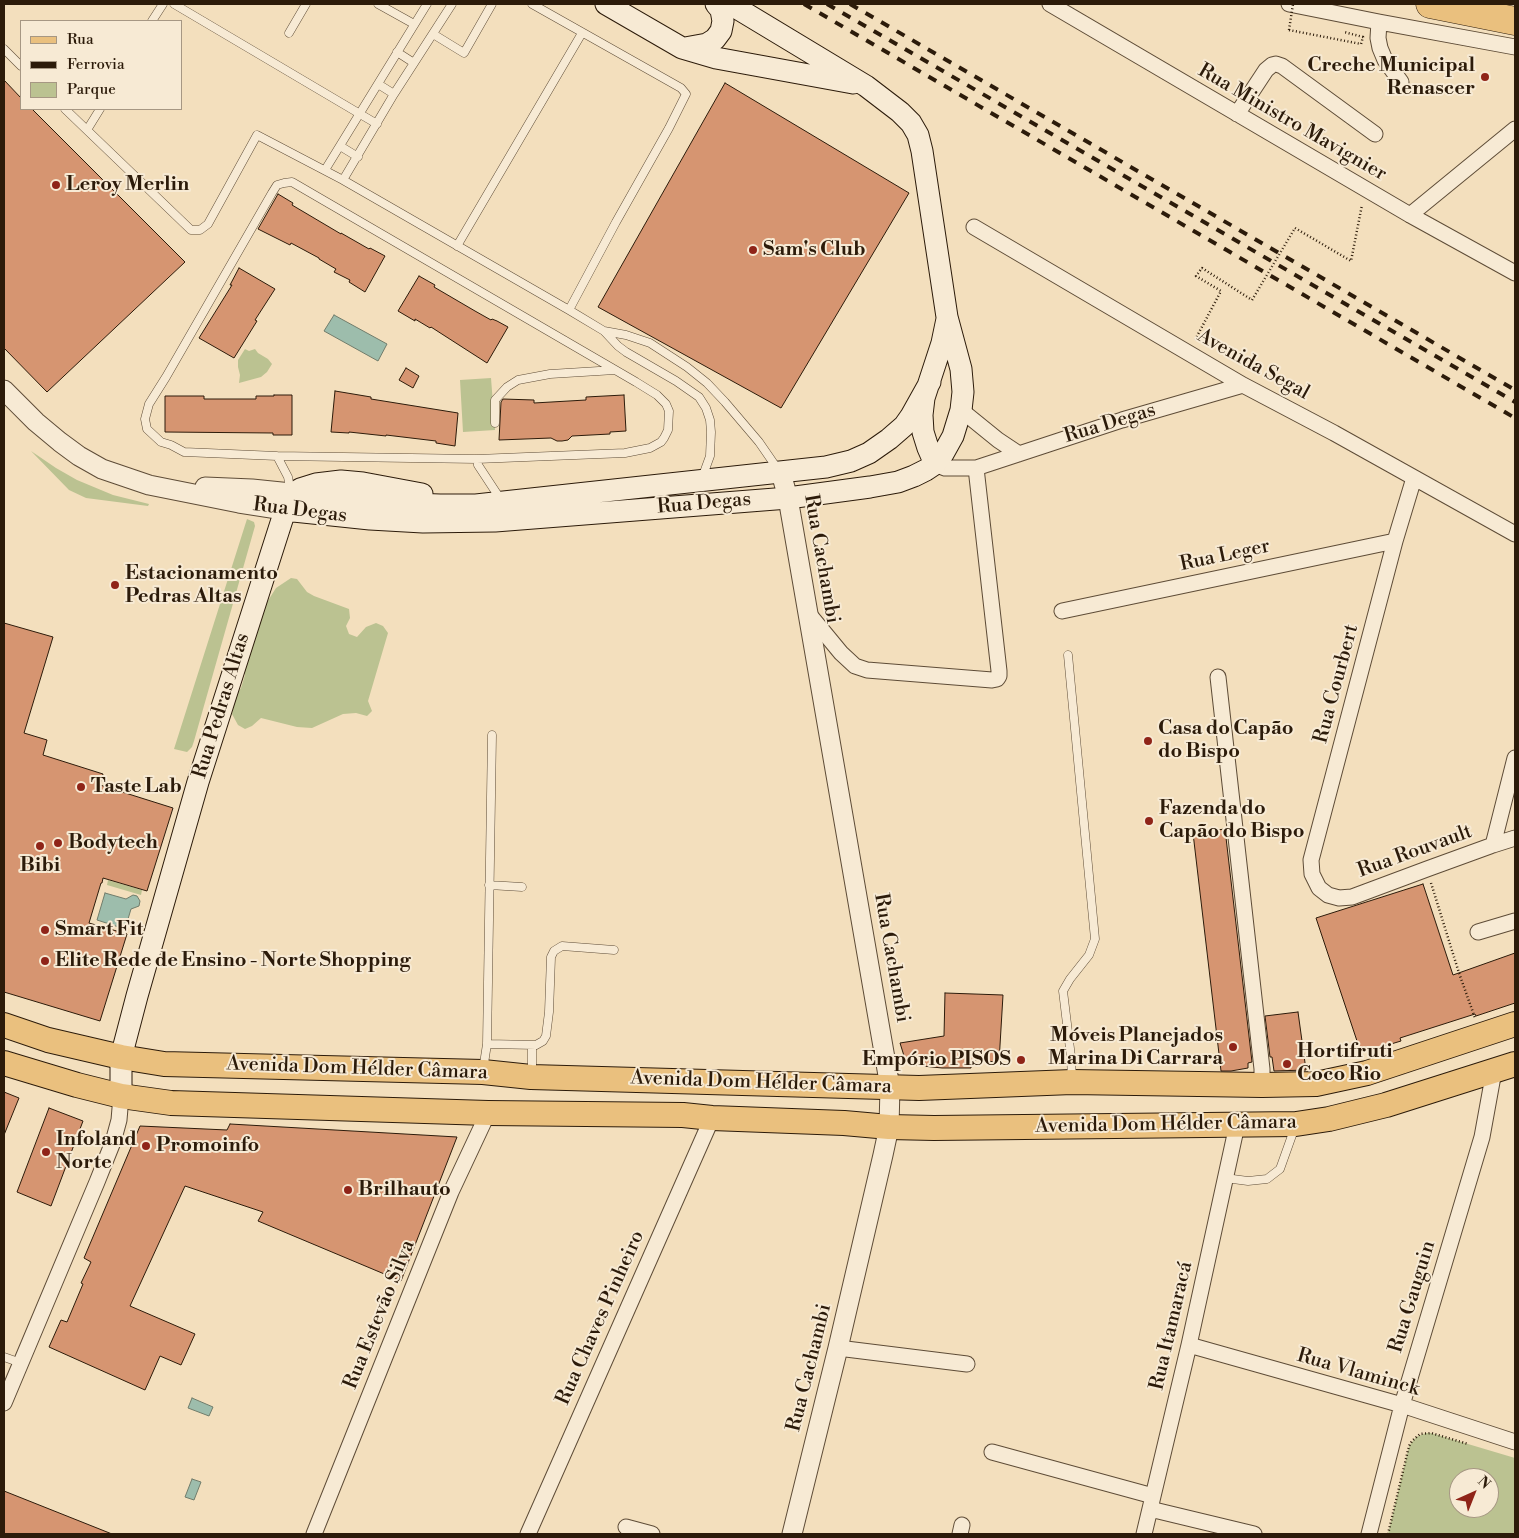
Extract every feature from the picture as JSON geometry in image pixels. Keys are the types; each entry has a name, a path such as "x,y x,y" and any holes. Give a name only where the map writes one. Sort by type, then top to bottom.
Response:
{"highway":[{"path":"1430,4 1515,21"}],"main road":[{"path":"606,4 682,48 716,58 866,86"},
{"path":"682,48 707,44 715,40 721,31 723,21 721,10 716,4"},
{"path":"730,4 866,86 900,112 911,124 918,136 922,151 947,317 961,369 963,392 961,410 953,436 935,464 928,448 923,424 924,398 942,343 947,317"},
{"name":"Rua Degas","path":"287,501 316,484 341,481 363,483 476,505 826,468 851,461 889,439 904,426 930,382"},
{"name":"Rua Degas","path":"287,501 370,520 482,522 788,498 898,482 914,476 935,464"},
{"name":"Rua Pedras Altas","path":"121,1096 121,1056 139,987 198,782 287,501"},
{"name":"Avenida Dom Hélder Câmara","path":"4,1025 48,1040 164,1064 483,1072 531,1077 919,1088 1072,1082 1316,1084 1342,1079 1515,1024"},
{"name":"Avenida Dom Hélder Câmara","path":"4,1063 77,1086 121,1096 171,1102 488,1113 683,1115 934,1128 1296,1124 1330,1120 1360,1112 1505,1067"},
{"path":"712,1118 724,1094 734,1087 747,1083"}],"street":[{"name":"Rua Ministro Mavignier","path":"1050,4 1366,189 1515,273"},
{"path":"1289,4 1515,47"},
{"path":"1379,22 1378,38 1380,48 1385,60 1401,82"},
{"path":"1237,114 1266,70 1276,64 1282,66 1375,134"},
{"path":"1410,214 1515,128"},
{"name":"Avenida Segal","path":"974,227 1243,385 1515,534"},
{"name":"Rua Degas","path":"935,464 945,468 976,468 1122,420 1243,385"},
{"name":"Rua Degas","path":"4,390 36,422 60,442 79,456 102,469 149,485 252,489 287,501"},
{"path":"961,410 998,440 1019,454"},
{"path":"808,613 841,653 855,666 867,670 997,679 999,671 976,468"},
{"name":"Rua Cachambi","path":"781,473 788,498 890,1087 889,1127 838,1348 792,1534"},
{"name":"Rua Courbert","path":"1328,895 1319,888 1312,874 1311,860 1395,541 1414,478"},
{"name":"Rua Leger","path":"1062,611 1395,541"},
{"path":"1218,677 1262,1085"},
{"path":"1493,845 1515,758"},
{"name":"Rua Rouvault","path":"1328,895 1339,898 1352,897 1515,838"},
{"path":"1478,932 1515,921"},
{"name":"Rua Gauguin","path":"1369,1534 1402,1405 1482,1137 1505,1067"},
{"path":"4,1402 98,1182 119,1120 121,1096"},
{"name":"Rua Estevão Silva","path":"314,1534 451,1192 488,1113"},
{"name":"Rua Chaves Pinheiro","path":"528,1534 712,1118"},
{"name":"Rua Itamaracá","path":"1144,1534 1189,1345 1237,1125"},
{"name":"Rua Vlaminck","path":"1189,1345 1402,1405 1515,1442"},
{"path":"838,1348 967,1364"},
{"path":"992,1452 1254,1534"},
{"path":"626,1527 652,1534"}],"lane":[{"path":"153,20 163,4"},
{"path":"174,4 376,124"},
{"path":"289,33 306,4"},
{"path":"380,4 414,24"},
{"path":"325,170 426,4"},
{"path":"343,180 394,94 452,4"},
{"path":"432,34 464,53 492,4"},
{"path":"532,4 686,91 669,128 569,310"},
{"path":"457,246 582,33"},
{"path":"4,49 20,65"},
{"path":"397,52 414,63"},
{"path":"378,84 394,94"},
{"path":"66,110 187,228 196,231 208,224 257,135 343,180 569,310 604,331 626,352 688,388 699,397 706,408 710,420 711,446 707,465 700,482"},
{"path":"87,130 99,110"},
{"path":"340,146 358,156"},
{"path":"284,182 292,182 616,370 657,395 666,404 669,412 668,430 661,442 650,448 625,453 477,459 278,456 184,452 161,442 147,429 145,419 149,404 272,193 277,185 284,182"},
{"path":"604,331 626,335 650,343 687,367 707,383 759,442 781,473"},
{"path":"495,423 495,400 507,387 518,380 550,374 616,370"},
{"path":"278,456 288,477 287,501"},
{"path":"477,459 478,465 502,501"},
{"path":"1068,655 1095,939 1089,955 1063,991 1072,1082"},
{"path":"483,1072 487,1044 492,735"},
{"path":"489,885 522,886"},
{"path":"487,1044 532,1045 543,1041 546,1036 549,1012 551,958 554,951 562,946 614,950"},
{"path":"531,1077 532,1045"},
{"path":"1225,1178 1248,1182 1267,1178 1280,1169 1296,1124"},
{"path":"4,1357 21,1363"}],"path":[{"path":"1294,4 1289,30 1361,44 1363,37 1344,32"},
{"path":"1188,352 1221,291 1196,276 1202,268 1252,300 1296,228 1351,261 1366,189"},
{"path":"1427,869 1459,973 1482,1036"},
{"path":"1388,1534 1409,1446 1412,1441 1420,1434 1431,1433 1468,1444"}],"green space":[{"path":"245,349 249,351 255,349 272,364 261,377 239,383 238,360"},
{"path":"491,378 495,430 463,432 460,380"},
{"path":"31,451 77,480 113,495 149,504 148,506 86,498 69,490"},
{"path":"247,519 254,522 255,526 194,741 192,747 187,752 174,749"},
{"path":"291,578 297,579 307,592 314,596 349,609 350,618 346,626 349,634 357,637 366,627 376,623 383,626 388,633 368,701 372,711 367,716 356,713 343,714 312,728 297,727 261,718 245,729 238,725 232,714 236,695 241,688 245,675 242,663 264,607 276,588"},
{"path":"108,880 142,890 141,895 107,885"},
{"path":"1431,1433 1515,1458 1515,1534 1388,1534 1409,1446 1416,1437"}],"shaded area":[{"path":"334,315 387,344 378,361 324,331"},
{"path":"105,893 126,899 133,895 137,896 140,901 139,906 131,909 125,929 97,920"},
{"path":"192,1398 213,1407 209,1416 188,1408"},
{"path":"192,1479 201,1482 194,1500 185,1497"}],"building":[{"name":"Leroy Merlin","path":"4,80 20,97 20,110 33,110 185,262 47,392 4,348"},
{"name":"Sam's Club","path":"725,83 909,193 781,408 598,307"},
{"path":"278,194 293,203 292,205 341,234 385,256 365,292 349,282 350,280 334,272 336,269 319,258 291,243 290,245 258,229"},
{"path":"239,268 275,289 234,358 199,338 232,285 230,285"},
{"path":"419,276 475,311 508,327 487,363 431,327 415,319 415,321 398,311"},
{"path":"406,368 419,376 413,388 399,380"},
{"path":"335,391 371,397 371,399 458,413 455,446 436,443 436,441 386,435 331,432"},
{"path":"292,395 292,435 273,435 273,433 165,432 165,396 204,396 204,399 256,399 256,396"},
{"path":"624,395 626,431 610,432 610,434 572,436 568,440 562,441 551,438 499,440 501,402 503,399 534,400 534,403 586,400 586,397"},
{"path":"4,623 53,637 24,733 47,740 43,755 103,774 100,785 173,808 147,891 103,878 101,883 89,923 127,934 100,1021 4,992"},
{"path":"1225,829 1252,1062 1248,1063 1248,1068 1231,1071 1221,1071 1193,833"},
{"path":"1423,884 1453,975 1515,953 1515,1003 1400,1038 1401,1041 1361,1053 1316,918"},
{"path":"945,993 1003,995 999,1062 971,1060 971,1068 942,1068 913,1065 905,1059 900,1043 944,1036"},
{"path":"1298,1012 1306,1070 1274,1071 1272,1057 1270,1057 1265,1016"},
{"path":"4,1092 19,1098 4,1135"},
{"path":"49,1108 83,1121 51,1206 17,1192"},
{"path":"230,1124 457,1137 401,1281 258,1221 263,1212 185,1186 130,1306 195,1334 181,1365 160,1356 145,1390 49,1347 61,1320 67,1322 83,1284 81,1283 91,1262 84,1258 140,1126 227,1130"},
{"path":"4,1491 112,1534 4,1534"}],"railway":[{"path":"804,4 1515,418"},
{"path":"827,4 1515,402"},
{"path":"850,4 1515,390"}],"place":[{"name":"Creche Municipal Renascer","path":"1485,77"},
{"name":"Leroy Merlin","path":"56,185"},
{"name":"Sam's Club","path":"753,250"},
{"name":"Estacionamento Pedras Altas","path":"115,585"},
{"name":"Casa do Capão do Bispo","path":"1148,741"},
{"name":"Taste Lab","path":"81,787"},
{"name":"Fazenda do Capão do Bispo","path":"1149,821"},
{"name":"Bodytech","path":"58,843"},
{"name":"Bibi","path":"40,846"},
{"name":"Smart Fit","path":"45,930"},
{"name":"Elite Rede de Ensino - Norte Shopping","path":"45,961"},
{"name":"Móveis Planejados Marina Di Carrara","path":"1233,1047"},
{"name":"Empório PISOS","path":"1021,1060"},
{"name":"Hortifruti Coco Rio","path":"1287,1064"},
{"name":"Promoinfo","path":"146,1146"},
{"name":"Infoland Norte","path":"46,1152"},
{"name":"Brilhauto","path":"348,1190"}]}
